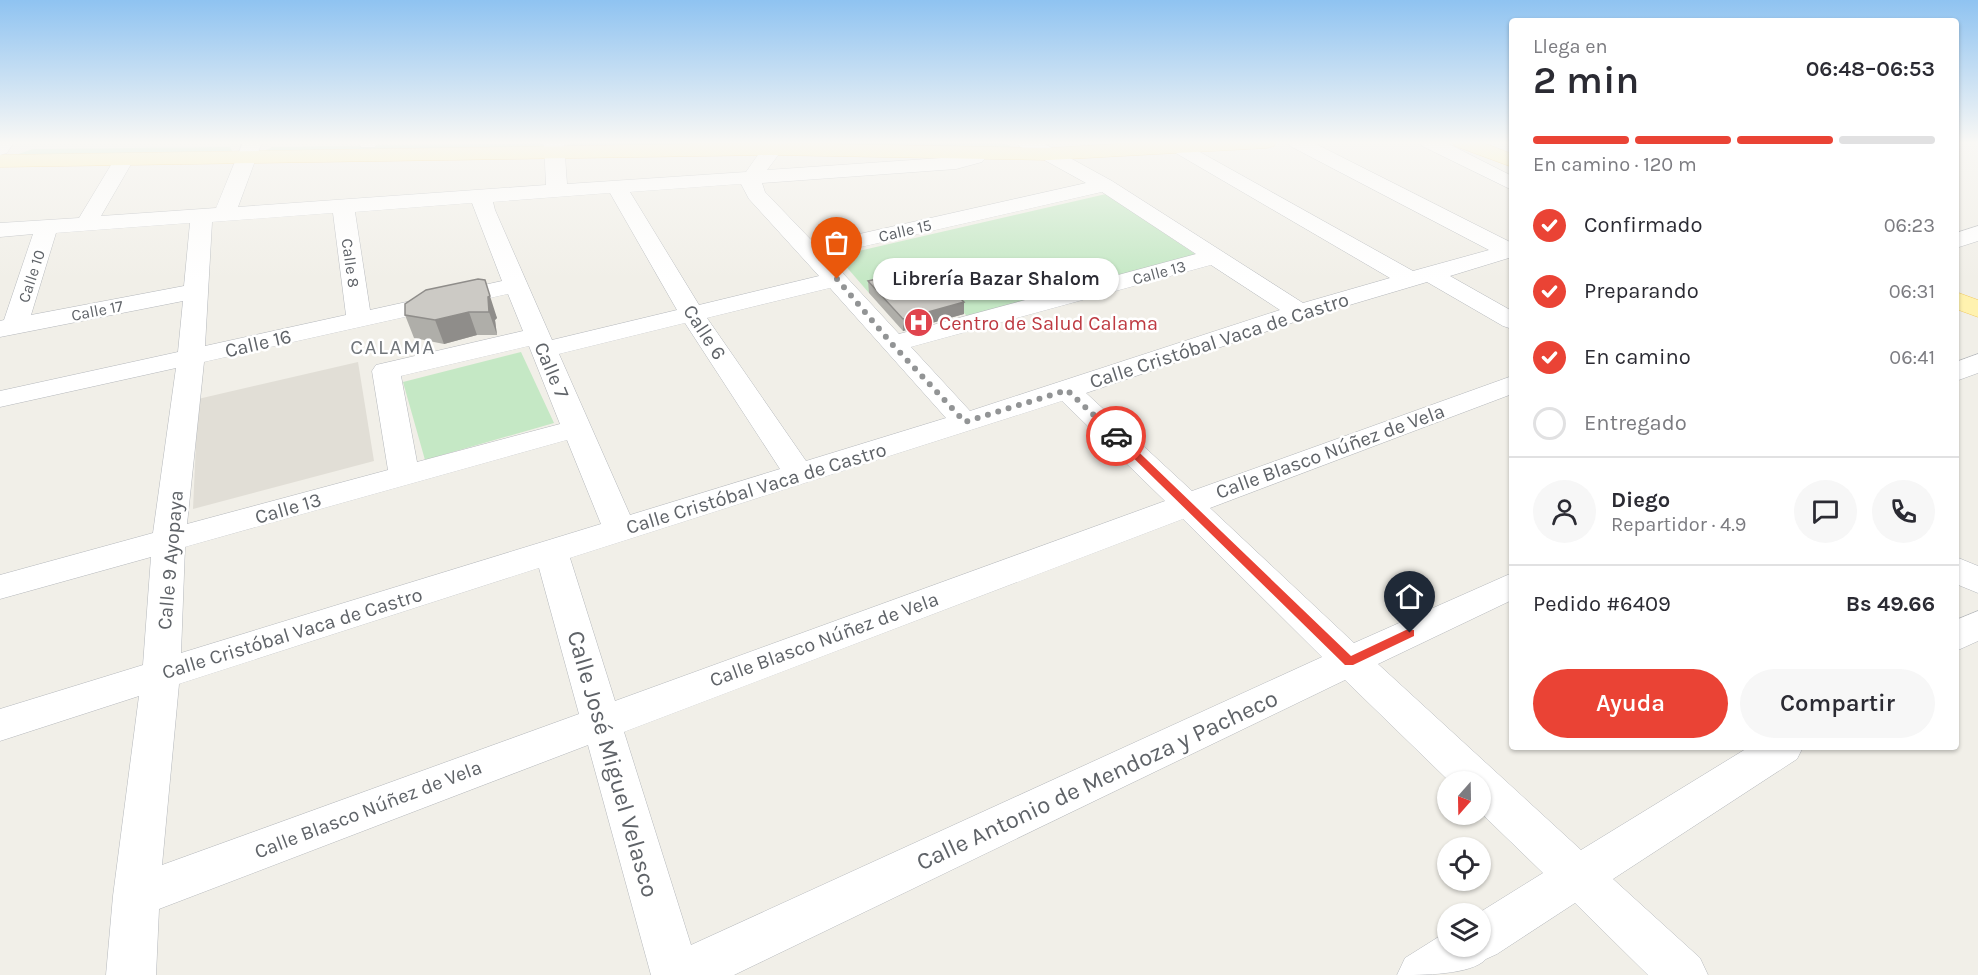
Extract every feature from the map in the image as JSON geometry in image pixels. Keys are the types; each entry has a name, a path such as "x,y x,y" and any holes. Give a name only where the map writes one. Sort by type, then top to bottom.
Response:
{"main road":[{"path":"1959,285 1978,293"},
{"path":"1959,301 1978,309"}],"street":[{"path":"86,224 107,188"},
{"name":"Calle 9 Ayopaya","path":"131,975 136,896 161,675 169,541 191,358 195,291 213,215 229,188"},
{"path":"0,230 343,206 483,203 557,191 610,188"},
{"name":"Calle 6","path":"617,188 693,316 799,474"},
{"path":"752,188 756,195 837,279 892,344 965,422"},
{"name":"Calle 15","path":"811,252 1094,188"},
{"path":"1109,188 1300,312"},
{"path":"1254,188 1419,277 1509,320"},
{"path":"1387,188 1509,249"},
{"name":"Calle 7","path":"483,203 620,530"},
{"name":"Calle 8","path":"343,206 359,320"},
{"name":"Calle 10","path":"7,328 47,227"},
{"path":"1959,240 1978,233"},
{"name":"Calle Cristóbal Vaca de Castro","path":"0,725 1067,390 1300,312 1509,250"},
{"name":"Calle 13","path":"892,344 1217,256"},
{"path":"404,476 386,371 693,316 837,279"},
{"name":"Calle 16","path":"0,399 516,285"},
{"name":"Calle 17","path":"7,328 195,291"},
{"path":"1959,372 1978,362"},
{"name":"Calle Blasco Núñez de Vela","path":"136,896 1509,385"},
{"path":"1067,390 1188,503 1349,662 1466,771"},
{"name":"Calle 13","path":"0,587 577,428"},
{"name":"Calle José Miguel Velasco","path":"551,552 676,975"},
{"path":"1959,571 1978,581"},
{"name":"Calle Antonio de Mendoza y Pacheco","path":"681,975 1509,586"},
{"path":"1959,636 1978,624"},
{"path":"1491,931 1778,750"},
{"path":"1491,794 1683,975"},
{"path":"1422,975 1450,957"}],"shaded area":[{"path":"358,362 374,461 193,509 198,399"}],"green space":[{"path":"1106,194 1201,258 970,319 929,278 869,293 837,256"},
{"path":"521,352 554,423 425,460 403,382"}],"building":[{"path":"929,267 964,302 903,319 868,281"},
{"path":"478,279 485,280 490,296 488,297 489,312 469,312 435,320 405,315 405,304 426,290"}],"way so far":[{"path":"837,279 892,344 965,422 1067,390 1116,436"}],"place":[{"name":"Librería Bazar Shalom","path":"837,279"},
{"name":"Centro de Salud Calama","path":"918,323"}],"district":[{"name":"CALAMA","path":"393,347"}],"route":[{"path":"1116,436 1188,503 1349,662 1410,633"}]}
